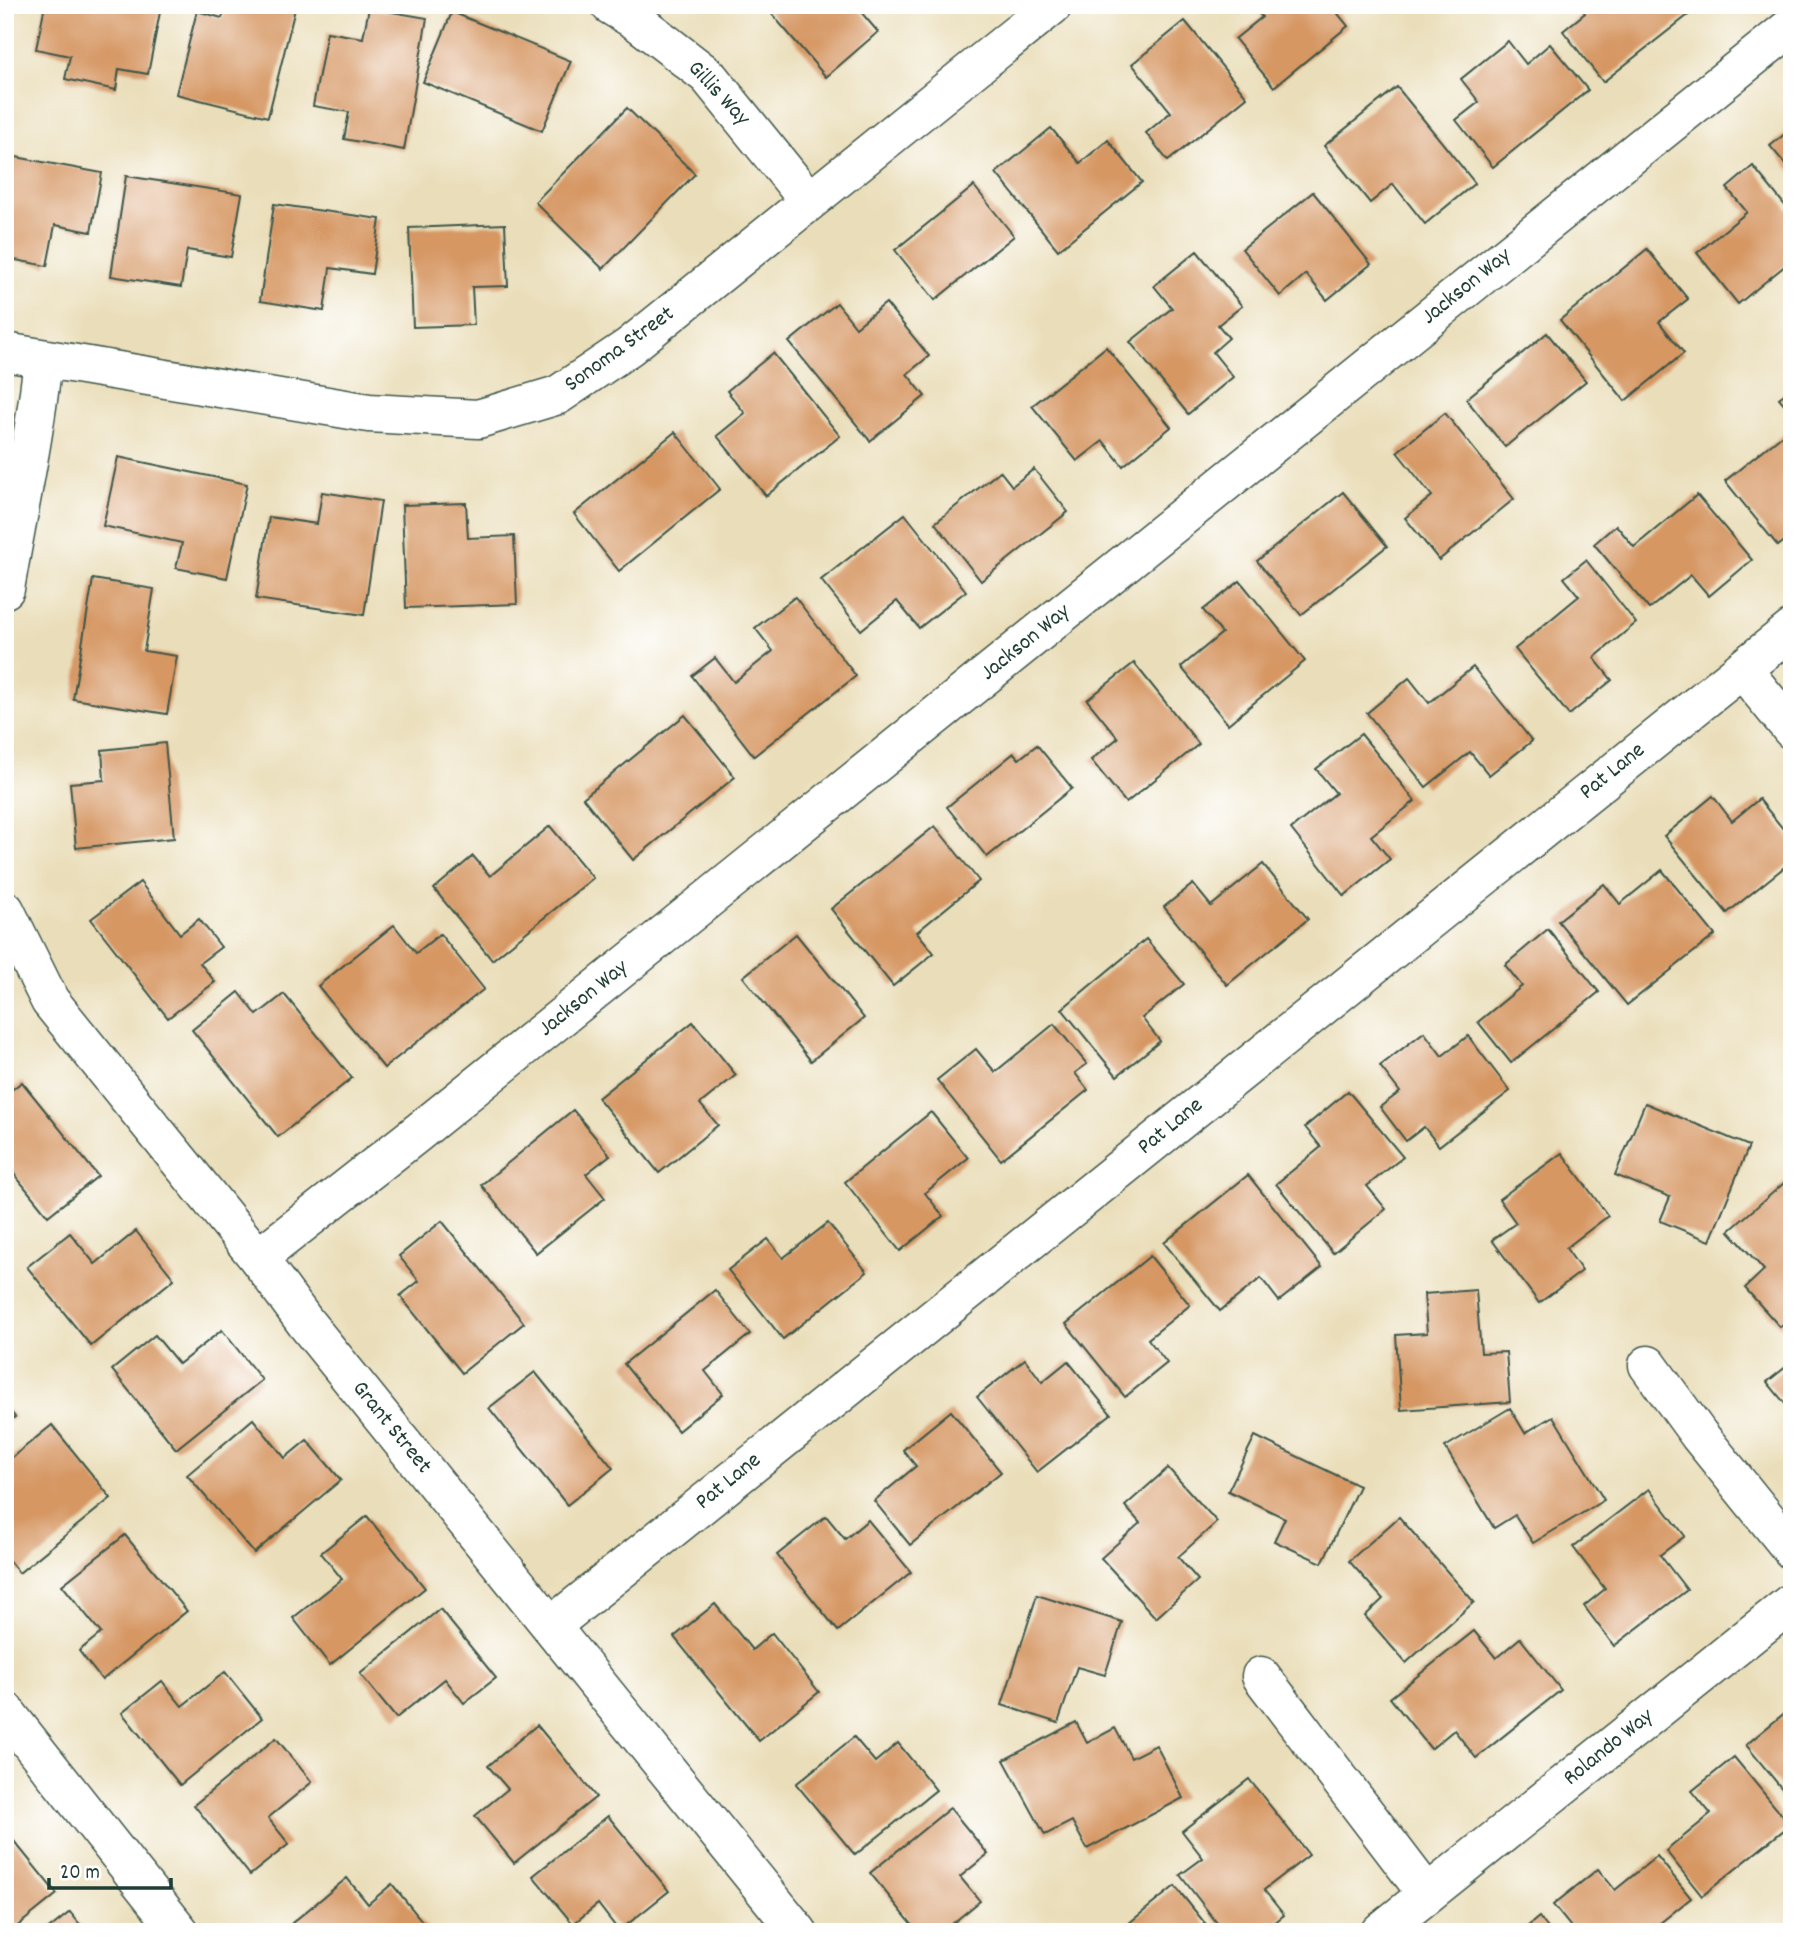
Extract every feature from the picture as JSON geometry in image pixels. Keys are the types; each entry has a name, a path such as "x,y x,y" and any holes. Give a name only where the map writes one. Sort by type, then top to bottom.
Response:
{"street":[{"name":"Gillis Way","path":"610,5 638,22 708,76 809,201"},
{"name":"Sonoma Street","path":"5,352 369,413 478,419 558,395 629,347 1053,5"},
{"name":"Jackson Way","path":"258,1258 1792,26"},
{"path":"5,589 28,451 36,422 43,359"},
{"name":"Pat Lane","path":"551,1626 1792,629"},
{"path":"1742,668 1792,730"},
{"name":"Grant Street","path":"5,910 50,1001 258,1258 305,1322 799,1932"},
{"path":"1648,1366 1699,1435 1792,1550"},
{"name":"Rolando Way","path":"1380,1932 1792,1602"},
{"path":"1261,1676 1427,1894"},
{"path":"5,1711 180,1932"}],"building":[{"path":"45,5 128,5 160,12 148,74 119,69 116,90 65,79 70,56 36,49"},
{"path":"226,5 296,5 268,117 176,94 197,11 222,18"},
{"path":"764,5 855,5 878,32 826,77"},
{"path":"1252,5 1331,5 1348,26 1274,87 1235,39 1262,17"},
{"path":"1579,5 1695,5 1697,8 1603,82 1563,31 1585,13"},
{"path":"369,8 427,18 404,150 344,139 349,112 313,106 327,32 363,38"},
{"path":"452,12 571,61 542,131 423,82"},
{"path":"1185,21 1247,97 1168,161 1146,133 1171,112 1132,64"},
{"path":"1508,41 1526,64 1550,44 1588,90 1493,167 1456,120 1479,102 1461,79"},
{"path":"1397,87 1475,183 1425,224 1393,184 1370,203 1324,146"},
{"path":"627,108 695,174 603,269 535,202"},
{"path":"1051,128 1080,163 1108,140 1142,182 1058,250 996,173"},
{"path":"1792,128 1792,172 1770,146"},
{"path":"5,155 102,173 91,232 55,225 47,266 5,258"},
{"path":"1753,166 1792,214 1792,260 1738,304 1697,253 1747,212 1727,188"},
{"path":"126,176 242,194 231,257 187,250 181,287 111,276"},
{"path":"974,186 1014,236 935,300 895,250"},
{"path":"1313,192 1371,264 1327,300 1306,274 1280,296 1242,249"},
{"path":"274,204 380,219 372,274 330,268 324,311 260,301"},
{"path":"505,224 508,286 472,287 474,325 413,327 409,228"},
{"path":"1647,249 1688,299 1659,322 1684,353 1625,401 1560,320"},
{"path":"1197,251 1242,306 1218,325 1229,338 1213,352 1233,377 1188,414 1130,342 1172,308 1154,286"},
{"path":"837,303 856,327 886,303 929,356 907,374 925,396 870,441 789,342"},
{"path":"1547,333 1586,381 1505,447 1466,399"},
{"path":"1106,347 1171,427 1123,466 1103,441 1077,461 1032,406"},
{"path":"773,353 840,436 766,496 717,436 745,413 727,391"},
{"path":"1792,388 1792,413 1779,398"},
{"path":"1445,413 1514,499 1439,560 1405,518 1432,496 1397,452"},
{"path":"1792,427 1792,535 1778,546 1725,481"},
{"path":"675,432 720,489 619,571 574,514"},
{"path":"118,457 247,484 227,578 176,568 182,543 103,526"},
{"path":"1034,469 1068,512 981,581 935,523 1000,471 1012,486"},
{"path":"322,492 381,501 364,615 256,599 269,517 317,524"},
{"path":"1343,492 1387,546 1301,615 1257,561"},
{"path":"1697,495 1752,560 1709,596 1691,575 1649,609 1594,544 1616,525 1634,547"},
{"path":"466,503 468,538 514,536 517,604 406,608 402,505"},
{"path":"905,514 966,591 919,628 897,601 861,630 821,580"},
{"path":"1586,560 1636,623 1594,658 1612,680 1569,715 1515,649 1579,596 1564,578"},
{"path":"93,579 154,589 144,651 177,656 167,714 73,699"},
{"path":"1240,581 1305,661 1228,724 1181,667 1222,633 1203,610"},
{"path":"795,597 856,676 754,756 692,676 715,658 734,682 773,651 755,628"},
{"path":"1134,663 1199,744 1126,803 1091,760 1118,738 1087,700"},
{"path":"1473,667 1532,741 1489,775 1470,752 1426,787 1367,713 1409,678 1429,703"},
{"path":"685,715 735,777 633,860 583,798"},
{"path":"1361,734 1415,801 1371,836 1390,859 1344,896 1291,829 1336,793 1316,769"},
{"path":"165,743 174,838 76,848 70,783 104,780 102,750"},
{"path":"1037,745 1072,788 987,857 947,807 1014,753 1019,759"},
{"path":"1713,796 1732,821 1759,799 1792,840 1792,861 1727,913 1664,836"},
{"path":"550,826 593,878 492,960 434,889 473,856 490,876"},
{"path":"935,826 979,881 917,932 934,953 893,986 831,909"},
{"path":"1263,864 1308,919 1227,985 1164,907 1193,884 1211,906"},
{"path":"1662,870 1715,935 1627,1005 1558,921 1604,884 1620,904"},
{"path":"140,882 180,934 199,919 221,947 200,963 215,982 168,1018 91,919"},
{"path":"394,925 416,953 440,934 484,989 384,1068 318,986"},
{"path":"1548,929 1599,992 1511,1063 1478,1022 1522,986 1505,965"},
{"path":"796,934 864,1018 811,1061 743,977"},
{"path":"1146,939 1184,984 1142,1018 1160,1041 1117,1076 1062,1009"},
{"path":"239,992 257,1015 284,994 352,1078 278,1137 192,1030"},
{"path":"693,1022 736,1075 700,1104 718,1125 659,1173 598,1098"},
{"path":"1054,1024 1087,1064 1075,1073 1088,1090 1001,1160 937,1080 976,1049 995,1072"},
{"path":"1424,1032 1442,1056 1468,1036 1510,1091 1439,1146 1424,1127 1406,1141 1380,1107 1400,1092 1380,1066"},
{"path":"22,1082 98,1176 48,1216 5,1163 5,1095"},
{"path":"1348,1091 1403,1157 1367,1186 1386,1209 1333,1253 1276,1184 1321,1147 1305,1127"},
{"path":"1645,1103 1749,1146 1710,1241 1660,1221 1670,1197 1615,1175"},
{"path":"573,1110 610,1155 586,1174 605,1198 536,1253 481,1185"},
{"path":"931,1112 968,1158 925,1193 943,1216 900,1251 845,1182"},
{"path":"1562,1153 1608,1216 1566,1248 1582,1271 1539,1303 1492,1240 1516,1223 1499,1199"},
{"path":"1248,1175 1322,1267 1279,1301 1261,1278 1220,1311 1164,1243"},
{"path":"1792,1176 1792,1317 1780,1327 1745,1288 1764,1270 1729,1231"},
{"path":"442,1221 524,1323 462,1373 400,1296 419,1281 399,1256"},
{"path":"828,1223 867,1272 783,1339 728,1270 768,1239 783,1258"},
{"path":"136,1231 174,1279 91,1346 27,1267 70,1233 95,1264"},
{"path":"1150,1256 1190,1305 1148,1339 1167,1363 1125,1397 1066,1324"},
{"path":"715,1290 750,1334 705,1371 723,1394 678,1431 624,1364"},
{"path":"1476,1290 1481,1353 1506,1352 1510,1402 1401,1410 1396,1335 1427,1333 1424,1294"},
{"path":"222,1330 262,1380 176,1449 112,1370 155,1335 179,1364"},
{"path":"1025,1359 1042,1382 1068,1361 1111,1414 1037,1472 977,1397"},
{"path":"1792,1362 1792,1412 1767,1382"},
{"path":"535,1372 613,1468 567,1505 489,1408"},
{"path":"5,1405 15,1417 5,1424"},
{"path":"1510,1408 1525,1433 1553,1416 1604,1500 1533,1543 1515,1515 1494,1528 1445,1447"},
{"path":"951,1411 1001,1472 910,1545 874,1501 916,1466 903,1450"},
{"path":"253,1419 285,1458 307,1440 341,1480 254,1553 187,1475"},
{"path":"52,1425 111,1498 19,1573 5,1556 5,1512 8,1510 5,1508 5,1463"},
{"path":"1255,1436 1359,1486 1322,1563 1274,1541 1285,1518 1228,1491"},
{"path":"1168,1468 1217,1522 1178,1557 1198,1580 1156,1618 1101,1558 1140,1523 1125,1506"},
{"path":"1649,1489 1685,1536 1660,1555 1687,1590 1614,1646 1584,1606 1605,1589 1573,1547"},
{"path":"367,1516 425,1588 330,1665 293,1618 342,1579 321,1553"},
{"path":"826,1516 845,1539 868,1520 911,1572 838,1631 777,1555"},
{"path":"1399,1517 1474,1602 1406,1663 1365,1616 1383,1599 1349,1561"},
{"path":"125,1535 187,1611 102,1680 79,1651 101,1633 62,1585"},
{"path":"1037,1595 1122,1622 1105,1675 1077,1667 1058,1723 1002,1705"},
{"path":"715,1604 752,1650 772,1633 819,1692 759,1741 674,1637"},
{"path":"440,1609 496,1678 464,1703 445,1679 396,1718 360,1674"},
{"path":"1474,1631 1496,1658 1520,1638 1561,1690 1476,1758 1454,1730 1431,1749 1390,1698"},
{"path":"225,1672 262,1718 180,1785 122,1713 162,1681 182,1706"},
{"path":"1787,1711 1792,1717 1792,1801 1746,1745"},
{"path":"1076,1722 1087,1743 1115,1728 1131,1758 1156,1745 1183,1798 1087,1849 1072,1821 1045,1835 1004,1760"},
{"path":"537,1725 596,1797 514,1863 475,1816 508,1789 488,1766"},
{"path":"854,1737 875,1762 898,1743 936,1790 855,1855 796,1784"},
{"path":"276,1738 312,1782 268,1818 289,1844 250,1875 194,1805"},
{"path":"1734,1757 1790,1825 1702,1896 1666,1851 1711,1814 1692,1791"},
{"path":"1249,1779 1309,1855 1264,1890 1284,1915 1263,1932 1224,1932 1180,1875 1203,1858 1182,1831"},
{"path":"950,1808 988,1854 960,1877 980,1901 942,1932 918,1932 870,1873"},
{"path":"608,1816 669,1891 619,1931 598,1904 573,1924 533,1876"},
{"path":"5,1830 57,1894 10,1932 5,1932"},
{"path":"1657,1856 1691,1898 1649,1932 1575,1932 1553,1905 1598,1869 1615,1890"},
{"path":"347,1878 368,1904 392,1884 430,1931 299,1932 292,1923"},
{"path":"1175,1886 1212,1932 1118,1932"},
{"path":"70,1912 86,1932 45,1932"},
{"path":"1539,1917 1551,1932 1521,1932"}]}
